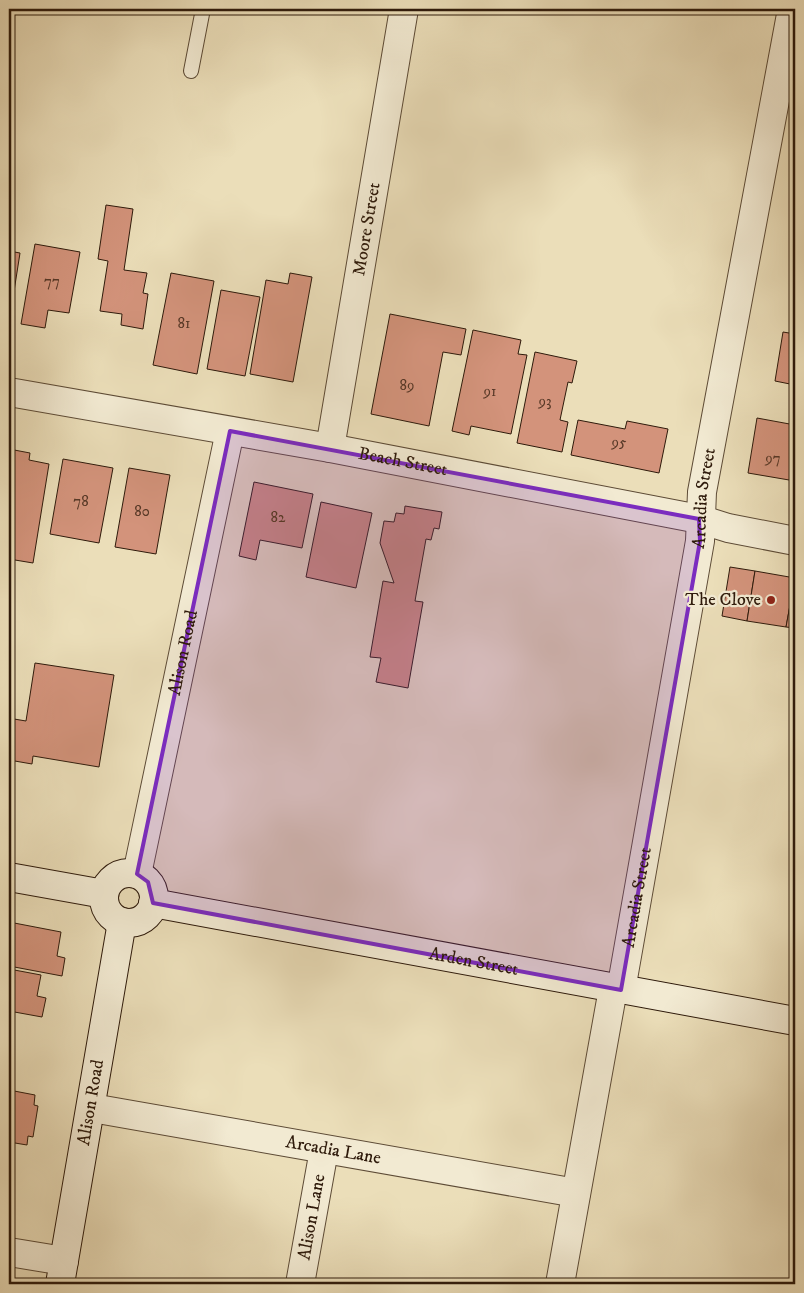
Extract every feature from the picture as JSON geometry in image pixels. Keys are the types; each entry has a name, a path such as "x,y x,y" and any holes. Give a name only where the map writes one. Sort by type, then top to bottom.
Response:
{"street":[{"name":"Moore Street","path":"330,448 404,9"},
{"name":"Arcadia Street","path":"560,1284 698,551 704,482 792,9"},
{"name":"Beach Street","path":"9,392 330,448 700,519 728,528 795,541"},
{"name":"Alison Road","path":"136,874 230,431"},
{"path":"119,874 136,874 148,882 154,896 151,910 142,919 136,922 122,922 110,915 104,901 104,894 106,886 119,874"},
{"path":"9,877 104,894"},
{"name":"Arden Street","path":"153,903 795,1021"},
{"name":"Alison Road","path":"62,1273 92,1108 122,922"},
{"name":"Arcadia Lane","path":"92,1108 576,1193"},
{"name":"Alison Lane","path":"300,1284 324,1150"},
{"path":"9,1252 62,1273"}],"lane":[{"path":"191,70 203,9"}],"highlighted area":[{"path":"230,431 699,519 700,541 621,990 153,903 148,882 137,874"}],"building":[{"path":"106,205 133,209 124,270 147,273 143,293 148,294 143,329 121,325 122,314 100,311 108,261 98,259"},
{"path":"35,244 80,252 69,313 48,310 45,328 21,324"},
{"path":"9,251 20,253 10,317 9,317"},
{"path":"171,273 214,281 197,374 153,365"},
{"path":"290,273 312,277 293,382 250,374 266,280 288,284"},
{"path":"221,290 260,297 245,376 207,369"},
{"path":"390,314 466,329 461,355 443,352 429,426 371,414"},
{"path":"473,330 521,340 518,354 527,355 511,434 471,426 469,435 452,431"},
{"path":"783,332 795,334 795,385 775,381"},
{"path":"535,352 577,361 572,383 568,382 560,420 568,422 562,452 517,443"},
{"path":"757,418 795,425 795,481 748,473"},
{"path":"578,420 625,429 627,421 668,429 659,473 571,455"},
{"path":"9,449 30,453 29,460 49,464 33,563 9,559"},
{"path":"63,459 113,468 99,543 50,534"},
{"path":"129,468 170,475 156,554 115,547"},
{"path":"254,482 313,494 302,548 260,540 256,560 239,556"},
{"path":"321,502 372,513 356,588 306,577"},
{"path":"405,506 442,512 439,529 434,528 431,540 426,539 415,601 423,602 408,688 376,682 381,658 370,657 383,581 394,583 380,543 384,521 394,522 396,513 404,514"},
{"path":"730,567 755,571 747,621 722,616"},
{"name":"The Clove","path":"755,571 795,578 786,627 747,621"},
{"path":"795,578 795,628 786,627"},
{"path":"35,663 114,675 99,767 33,756 32,764 9,760 14,719 26,721"},
{"path":"9,922 61,932 57,956 65,958 62,976 9,966"},
{"path":"9,969 41,975 37,996 46,998 42,1017 9,1011"},
{"path":"9,1090 35,1095 34,1105 38,1106 33,1137 28,1136 27,1145 9,1142"},
{"path":"9,1166 12,1167 9,1183"}],"place":[{"name":"The Clove","path":"771,600"}]}
